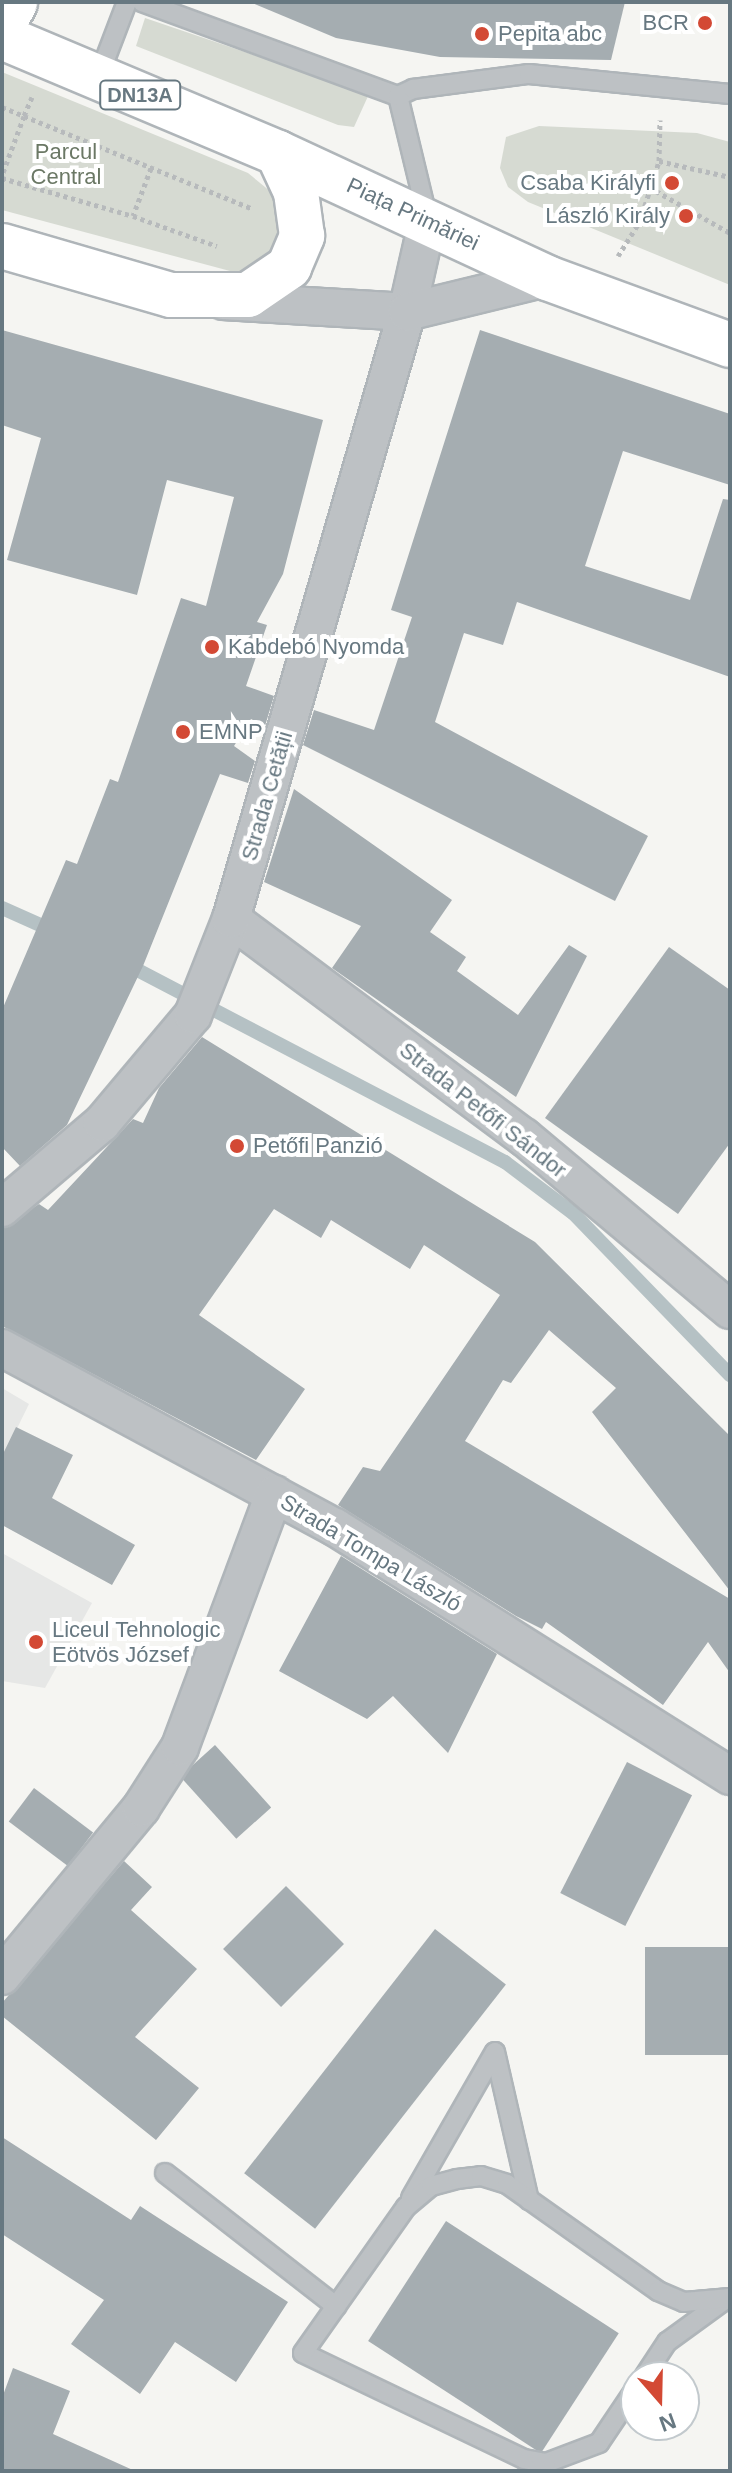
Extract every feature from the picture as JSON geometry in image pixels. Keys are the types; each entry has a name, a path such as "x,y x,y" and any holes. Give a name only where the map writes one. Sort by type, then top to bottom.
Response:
{"main road":[{"path":"2,28 15,2"},
{"name":"Piața Primăriei","path":"2,37 428,219 547,278"},
{"path":"2,246 171,295 222,301 277,280 299,251 301,210 278,153"},
{"name":"DN13A","path":"547,278 730,345"}],"street":[{"name":"Strada Cetății","path":"2,1208 102,1123 193,1015 231,919 407,312 428,219"},
{"path":"222,301 407,312 547,278"},
{"name":"Strada Petőfi Sándor","path":"231,919 524,1137 730,1310"},
{"name":"Strada Tompa László","path":"2,1348 274,1494 730,1776"},
{"path":"2,1976 132,1820 180,1747 274,1494"}],"lane":[{"path":"98,78 127,2"},
{"path":"142,2 398,96 446,81 529,74 660,83 730,94"},
{"path":"398,96 428,219"},
{"path":"529,2200 495,2052 406,2207 303,2353 524,2459 571,2458 599,2443 620,2412"},
{"path":"165,2173 336,2306"},
{"path":"406,2207 431,2186 481,2176 529,2200 658,2291 684,2302 726,2300"},
{"path":"655,2361 667,2342 726,2300"}],"path":[{"path":"627,270 613,265 659,161 660,83"},
{"path":"2,107 24,116 2,176 133,216 231,251"},
{"path":"659,161 730,177"},
{"path":"133,216 151,168"},
{"path":"649,187 730,233"}],"shaded area":[{"path":"2,1388 29,1404 2,1459"},
{"name":"Liceul Tehnologic Eötvös József","path":"2,1553 92,1603 45,1688 2,1681"}],"green space":[{"path":"145,18 369,94 354,127 338,125 136,46"},
{"name":"Parcul Central","path":"2,72 248,173 282,201 287,241 251,271 230,271 2,210"},
{"path":"539,126 697,133 730,142 730,285 528,202 508,187 500,168 506,137"}],"building":[{"path":"250,2 625,2 611,60 440,57 336,38"},
{"path":"2,330 323,420 283,574 257,622 267,625 246,686 274,696 265,726 251,719 234,746 255,761 248,783 220,774 143,966 67,1125 20,1166 2,1147 2,1010 66,860 77,864 110,779 118,782 181,598 206,606 234,497 167,480 137,595 7,560 41,438 2,425"},
{"path":"480,330 730,414 730,485 623,451 585,566 690,600 723,499 730,500 730,677 517,602 503,645 464,633 435,722 648,836 615,901 303,745 314,710 374,730 412,617 391,610"},
{"path":"294,789 452,900 430,932 466,957 457,971 518,1015 569,945 587,956 516,1097 332,968 361,926 264,882"},
{"path":"669,947 730,990 730,1143 678,1214 545,1118"},
{"path":"202,1037 535,1242 730,1436 730,1591 592,1412 616,1388 549,1330 511,1383 503,1380 465,1441 730,1599 730,1673 708,1642 663,1705 546,1622 542,1629 516,1616 338,1505 363,1467 380,1471 500,1295 424,1245 410,1269 331,1220 321,1238 274,1209 199,1315 305,1389 256,1460 2,1326 2,1228 39,1204 48,1210 133,1119 143,1123 159,1088"},
{"path":"16,1427 73,1455 52,1498 135,1545 112,1585 2,1525 2,1456"},
{"path":"341,1556 497,1654 448,1753 393,1696 367,1719 279,1671"},
{"path":"215,1745 271,1807 236,1839 180,1776"},
{"path":"627,1762 692,1795 625,1926 560,1893"},
{"path":"34,1788 93,1833 68,1866 9,1822"},
{"path":"124,1861 152,1887 131,1910 197,1969 135,2037 199,2088 156,2140 2,2016 2,2003"},
{"path":"286,1886 344,1944 281,2007 223,1949"},
{"path":"435,1929 506,1984 315,2229 244,2173"},
{"path":"645,1947 730,1947 730,2055 645,2055"},
{"path":"2,2137 131,2220 140,2206 288,2302 236,2382 175,2342 140,2394 71,2344 104,2300 2,2234"},
{"path":"446,2221 619,2333 541,2453 368,2341"},
{"path":"13,2368 70,2391 53,2434 135,2471 2,2471 2,2398"}],"waterway":[{"path":"2,908 56,932"},
{"path":"126,964 505,1162 573,1213 730,1375"}],"place":[{"name":"BCR","path":"705,23"},
{"name":"Pepita abc","path":"482,34"},
{"name":"Csaba Királyfi","path":"672,183"},
{"name":"László Király","path":"686,216"},
{"name":"Kabdebó Nyomda","path":"212,647"},
{"name":"EMNP","path":"183,732"},
{"name":"Petőfi Panzió","path":"237,1146"},
{"name":"Liceul Tehnologic Eötvös József","path":"36,1642"}]}
